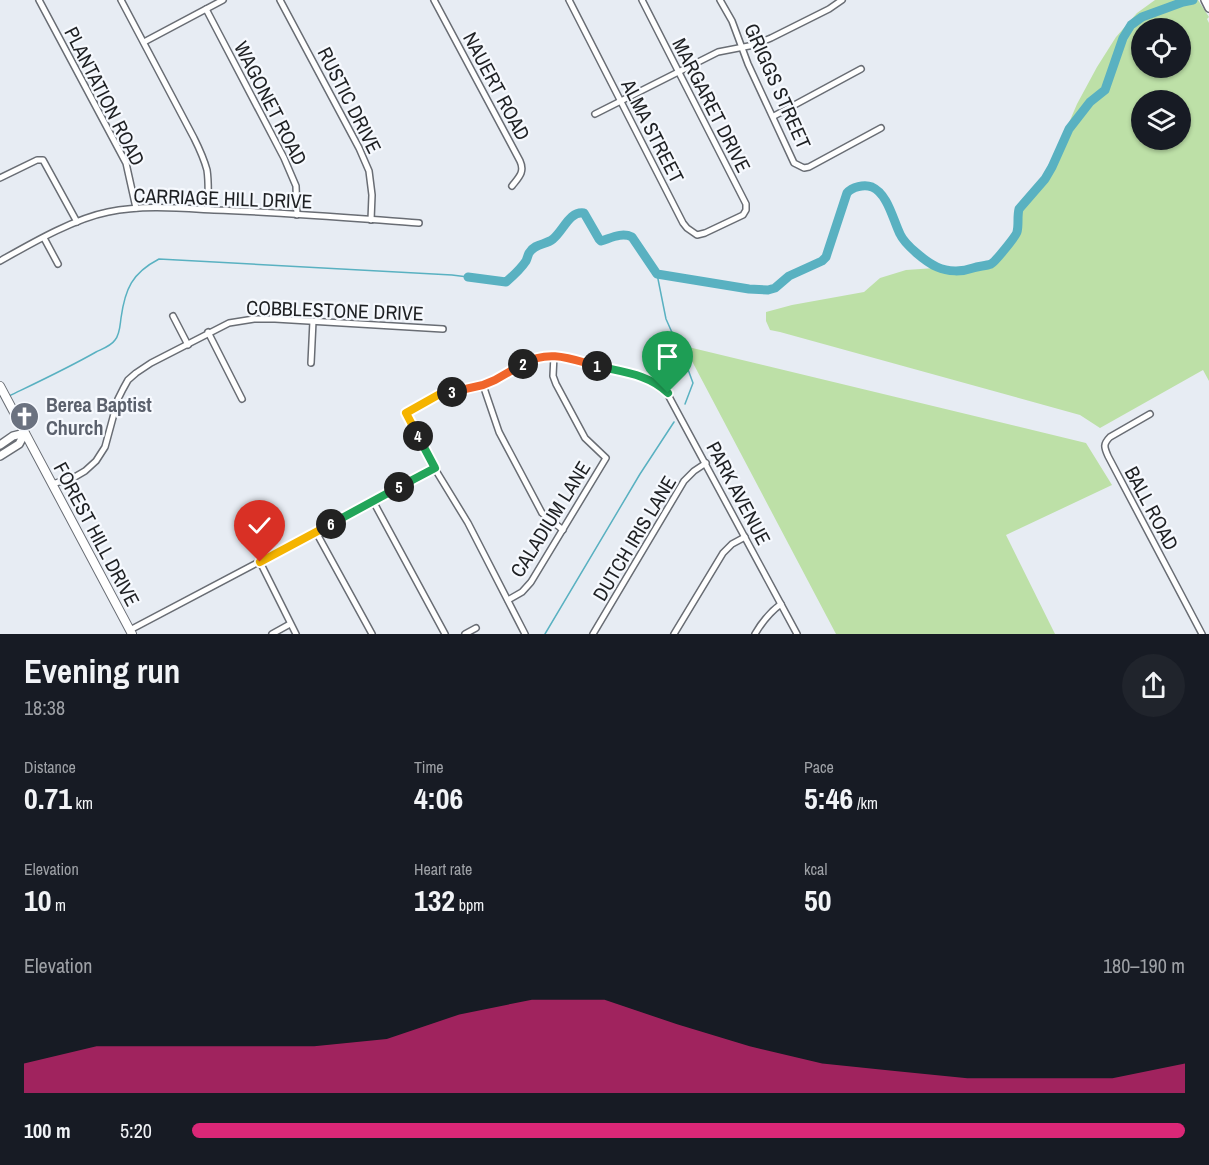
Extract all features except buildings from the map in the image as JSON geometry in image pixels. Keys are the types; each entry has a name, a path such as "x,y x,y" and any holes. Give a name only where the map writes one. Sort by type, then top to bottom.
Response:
{"main road":[{"name":"FOREST HILL DRIVE","path":"1,387 131,632"}],"street":[{"name":"PLANTATION ROAD","path":"39,0 126,163 136,208"},
{"path":"121,0 201,154 208,180 208,209"},
{"path":"144,42 223,0"},
{"name":"RUSTIC DRIVE","path":"280,0 369,171 372,195 371,220"},
{"name":"NAUERT ROAD","path":"434,0 520,160 522,172 512,186"},
{"name":"ALMA STREET","path":"569,0 687,228 700,235 734,220"},
{"name":"MARGARET DRIVE","path":"642,0 746,204 743,215 734,220"},
{"name":"GRIGGS STREET","path":"720,0 732,21 748,64 794,163 804,168 809,167 881,128"},
{"path":"825,0 829,9"},
{"path":"595,114 718,52 743,48 771,38 829,9 842,0"},
{"name":"WAGONET ROAD","path":"206,9 284,158 296,186 297,215"},
{"path":"774,116 861,69"},
{"path":"0,178 37,160 43,160 77,222"},
{"name":"CARRIAGE HILL DRIVE","path":"0,261 77,222 106,212 136,208 208,209 419,224"},
{"path":"44,238 58,264"},
{"path":"173,316 188,345"},
{"name":"COBBLESTONE DRIVE","path":"52,484 73,478 96,461 105,447 118,399 128,380 151,363 229,323 254,319 443,329"},
{"path":"310,363 313,321"},
{"path":"208,332 242,399"},
{"name":"PARK AVENUE","path":"435,468 406,413 438,395 483,385 531,359 554,355 650,379 668,393 797,634"},
{"name":"CALADIUM LANE","path":"508,600 522,592 531,582 606,458 585,438 556,384 553,376 554,355"},
{"path":"483,385 499,432 542,513 563,530"},
{"name":"BALL ROAD","path":"1150,414 1110,437 1105,442 1104,448 1202,634"},
{"path":"0,445 13,436 25,433"},
{"path":"0,456 19,444 25,433"},
{"name":"DUTCH IRIS LANE","path":"593,634 684,481 693,471 706,463"},
{"path":"131,632 435,468 468,523 525,634"},
{"path":"373,501 445,634"},
{"path":"316,532 372,634"},
{"path":"674,634 723,553 732,544 745,537"},
{"path":"260,562 296,634"},
{"path":"755,634 762,622 781,604"},
{"path":"272,634 290,624"},
{"path":"465,634 476,628"}],"green space":[{"path":"1155,0 1198,0 1209,17 1207,19 1209,23 1209,381 1203,370 1100,428 1080,415 770,330 766,321 766,312 864,292 880,278 906,270 935,268 956,273 966,272 980,268 1008,249 1015,239 1017,228 1015,213 1045,179 1077,104 1116,37 1131,20 1131,78 1191,78 1191,18 1133,18"},
{"path":"684,346 1086,443 1112,485 1006,535 1055,634 836,634"}],"waterway":[{"path":"468,277 506,282 524,264 531,250 553,239 574,215 584,213 601,241 620,235 632,237 657,274 768,290 826,257 847,193 865,186 878,190 906,243 932,265 955,271 991,264 1016,234 1019,209 1045,179 1069,129 1090,102 1105,90 1123,38 1131,25 1142,17 1193,0"},
{"path":"9,396 75,364 113,342 119,332 125,299 131,283 142,270 159,259 468,277"},
{"path":"657,274 666,319 693,383 685,404"},
{"path":"545,634 640,474 674,422"}],"place":[{"name":"Berea Baptist Church","path":"25,416"}],"route":[{"path":"260,562 435,468 406,413 438,395 483,385 531,359 554,355 650,379 668,393"}]}
